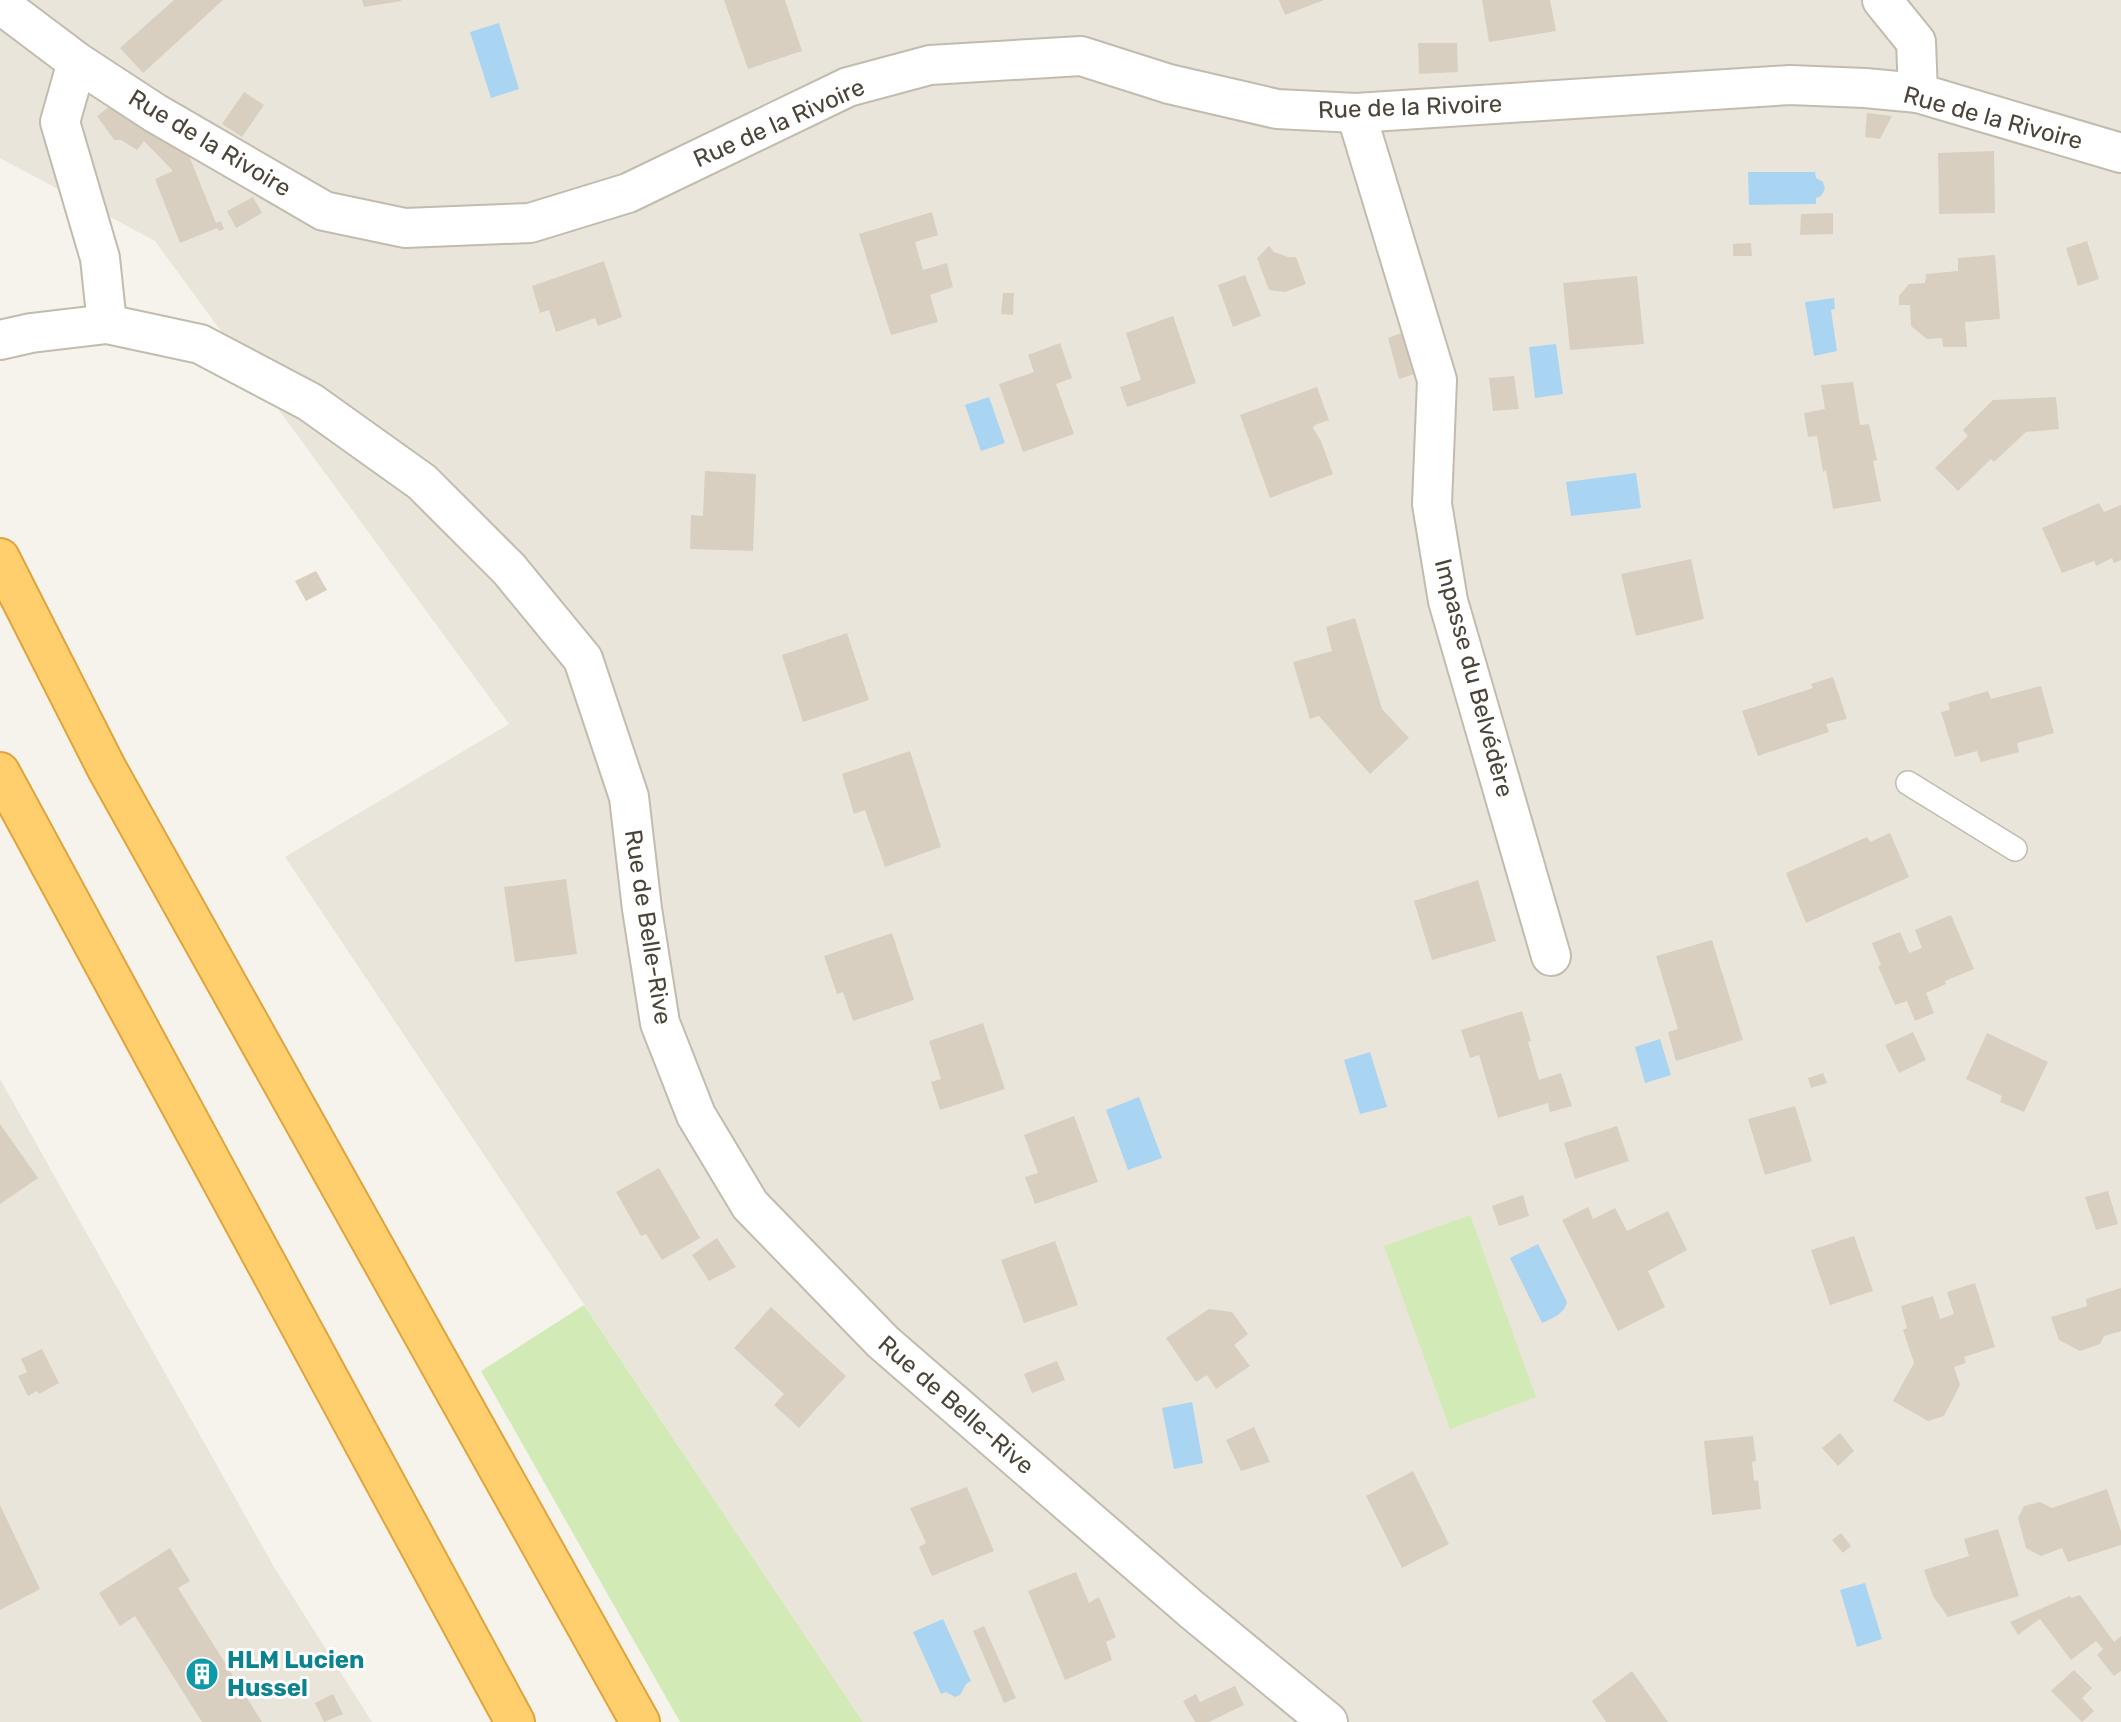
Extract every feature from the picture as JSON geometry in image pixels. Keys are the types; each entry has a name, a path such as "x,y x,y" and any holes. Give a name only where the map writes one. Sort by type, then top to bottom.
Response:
{"highway":[{"path":"0,558 107,769 640,1722"},
{"path":"0,772 515,1722"}],"street":[{"path":"1882,0 1916,42 1918,93"},
{"name":"Rue de la Rivoire","path":"0,4 77,62 156,113 324,211 405,228 530,223 628,193 848,87 930,65 1081,56 1169,84 1277,109 1356,113 1790,85 1865,88 1918,93 2121,153"},
{"path":"77,62 60,122 100,258 107,324"},
{"name":"Impasse du Belvédère","path":"1356,113 1437,380 1432,504 1448,601 1551,956"},
{"name":"Rue de Belle-Rive","path":"15,336 107,324 200,344 310,402 422,482 509,569 583,659 629,797 642,909 660,1023 696,1115 750,1205 883,1342 1191,1609 1328,1722"}],"lane":[{"path":"1908,783 2015,849"}],"shaded area":[{"path":"0,0 2121,0 2121,1722 863,1722 285,857 509,724 155,241 0,158"},
{"path":"0,1079 274,1567 372,1722 0,1722"}],"green space":[{"path":"1470,1215 1536,1397 1450,1429 1384,1246"},
{"path":"584,1305 863,1722 680,1722 481,1371"}],"water":[{"path":"499,23 519,89 491,98 470,32"},
{"path":"1748,172 1815,172 1816,178 1823,182 1825,189 1821,196 1816,198 1816,204 1749,205"},
{"path":"1834,298 1835,309 1831,310 1837,351 1814,356 1805,302"},
{"path":"1556,344 1563,394 1535,398 1529,347"},
{"path":"989,397 1005,443 981,451 965,405"},
{"path":"1636,473 1641,508 1571,516 1566,482"},
{"path":"1660,1039 1671,1075 1645,1083 1635,1047"},
{"path":"1370,1052 1387,1107 1360,1114 1344,1060"},
{"path":"1139,1097 1162,1158 1128,1170 1106,1110"},
{"path":"1538,1244 1567,1302 1561,1313 1542,1323 1510,1258"},
{"path":"1192,1402 1203,1463 1174,1469 1162,1408"},
{"path":"1865,1583 1882,1639 1857,1647 1840,1590"},
{"path":"943,1619 971,1681 960,1695 955,1697 946,1692 941,1694 913,1632"}],"building":[{"path":"174,0 223,0 143,73 120,48"},
{"path":"362,0 401,0 401,1 364,7"},
{"path":"724,0 785,0 802,51 748,69"},
{"path":"1279,0 1324,0 1285,15"},
{"path":"1482,0 1550,0 1556,31 1489,42"},
{"path":"1418,43 1457,43 1458,72 1419,74"},
{"path":"244,92 264,105 242,137 222,124"},
{"path":"110,106 188,153 216,223 221,221 224,229 219,231 217,228 180,243 155,179 173,171 144,141 137,150 121,140 114,140 97,116"},
{"path":"1867,113 1892,116 1880,139 1865,137"},
{"path":"1994,151 1995,213 1939,214 1938,153"},
{"path":"253,197 262,213 236,228 227,211"},
{"path":"932,212 938,235 915,242 923,270 947,263 953,287 930,295 938,322 891,335 859,234"},
{"path":"1833,213 1833,234 1800,235 1801,214"},
{"path":"2087,241 2099,279 2078,286 2066,248"},
{"path":"1751,243 1752,256 1733,256 1733,244"},
{"path":"1269,246 1274,252 1296,257 1306,284 1285,292 1269,290 1257,258"},
{"path":"1995,255 2000,319 1965,322 1967,347 1943,347 1942,338 1927,339 1911,326 1910,305 1899,305 1899,296 1909,284 1925,283 1926,274 1958,271 1958,258"},
{"path":"604,261 622,317 598,326 595,318 556,332 549,310 540,313 532,286"},
{"path":"1245,275 1261,316 1233,327 1218,285"},
{"path":"1637,276 1644,344 1570,350 1563,283"},
{"path":"1003,293 1014,293 1013,315 1001,314"},
{"path":"1173,316 1196,383 1127,407 1120,387 1141,380 1126,333"},
{"path":"1410,330 1421,372 1399,379 1388,338"},
{"path":"1060,343 1072,378 1056,384 1074,434 1023,452 999,384 1034,372 1028,355"},
{"path":"1514,376 1519,409 1493,411 1489,378"},
{"path":"1853,382 1860,425 1869,424 1877,460 1873,461 1881,501 1833,509 1817,436 1808,437 1804,413 1825,409 1821,385"},
{"path":"1317,387 1329,420 1313,428 1321,441 1333,474 1270,498 1240,415"},
{"path":"2056,397 2059,429 2026,432 1994,462 1991,459 1958,491 1935,468 1968,436 1963,430 1993,400"},
{"path":"705,471 756,474 753,551 690,549 691,515 703,516"},
{"path":"2099,503 2104,512 2121,505 2121,560 2114,563 2112,558 2096,566 2094,561 2062,573 2042,528"},
{"path":"1691,559 1704,619 1636,636 1621,574"},
{"path":"316,571 327,590 306,601 295,581"},
{"path":"1355,618 1382,709 1409,738 1370,774 1319,716 1310,719 1293,662 1332,651 1326,627"},
{"path":"847,633 869,700 803,722 782,655"},
{"path":"1833,677 1847,719 1826,724 1829,732 1758,756 1742,711 1813,688 1811,684"},
{"path":"2041,686 2054,733 2017,743 2019,752 1981,762 1977,751 1955,757 1941,712 1950,710 1948,703 1988,691 1991,699"},
{"path":"910,751 941,847 885,867 865,810 854,814 842,774"},
{"path":"1890,833 1909,877 1806,923 1786,873 1867,837 1870,842"},
{"path":"566,879 577,954 515,962 504,887"},
{"path":"1478,880 1496,941 1432,960 1414,901"},
{"path":"1951,915 1974,969 1945,981 1946,984 1926,993 1934,1013 1915,1021 1907,1001 1895,1005 1878,966 1881,965 1872,943 1900,932 1909,953 1922,948 1915,930"},
{"path":"892,933 914,1000 853,1021 843,992 837,994 824,956"},
{"path":"1712,940 1743,1040 1676,1061 1668,1032 1678,1029 1656,956"},
{"path":"1522,1011 1539,1080 1561,1073 1572,1106 1550,1112 1548,1103 1498,1118 1479,1055 1470,1058 1461,1030"},
{"path":"983,1023 1005,1089 940,1110 931,1082 941,1079 929,1041"},
{"path":"1913,1032 1926,1060 1899,1073 1885,1045"},
{"path":"1987,1033 2048,1062 2024,1112 2000,1102 2002,1096 1966,1079"},
{"path":"1823,1073 1827,1083 1811,1088 1808,1078"},
{"path":"1795,1106 1812,1161 1765,1175 1748,1119"},
{"path":"1074,1116 1098,1182 1035,1204 1025,1177 1038,1173 1024,1135"},
{"path":"0,1124 38,1178 0,1204"},
{"path":"1617,1126 1629,1161 1575,1179 1564,1143"},
{"path":"659,1168 700,1238 662,1260 646,1234 641,1236 616,1192"},
{"path":"2108,1191 2118,1224 2096,1230 2085,1197"},
{"path":"1523,1195 1529,1216 1499,1226 1492,1206"},
{"path":"1588,1207 1593,1219 1615,1208 1627,1231 1668,1211 1687,1250 1648,1271 1665,1307 1618,1331 1562,1220"},
{"path":"1854,1236 1873,1291 1830,1305 1811,1250"},
{"path":"717,1238 736,1267 709,1281 692,1255"},
{"path":"1055,1241 1078,1305 1024,1323 1001,1260"},
{"path":"1975,1283 1995,1347 1964,1357 1966,1363 1954,1367 1960,1385 1944,1416 1928,1421 1893,1401 1914,1363 1903,1330 1907,1328 1901,1306 1933,1296 1940,1319 1954,1314 1947,1292"},
{"path":"2121,1288 2121,1331 2104,1336 2100,1344 2080,1351 2059,1340 2051,1317 2087,1306 2086,1299"},
{"path":"771,1307 846,1376 799,1428 774,1405 784,1394 734,1348"},
{"path":"1209,1309 1232,1312 1248,1334 1234,1345 1250,1366 1216,1389 1207,1375 1196,1382 1166,1338"},
{"path":"42,1349 59,1383 39,1394 37,1391 28,1396 18,1376 27,1372 21,1359"},
{"path":"1057,1361 1065,1380 1032,1393 1024,1374"},
{"path":"1254,1427 1270,1462 1241,1471 1226,1440"},
{"path":"1840,1433 1854,1451 1838,1466 1822,1448"},
{"path":"1753,1436 1756,1461 1752,1462 1754,1481 1758,1480 1761,1509 1712,1515 1704,1441"},
{"path":"1413,1471 1449,1544 1402,1568 1366,1496"},
{"path":"967,1487 994,1551 932,1576 919,1547 926,1543 910,1508"},
{"path":"2107,1489 2121,1531 2121,1545 2068,1562 2062,1548 2041,1556 2026,1548 2018,1518 2024,1506 2040,1502 2052,1508"},
{"path":"0,1505 40,1589 0,1610"},
{"path":"1998,1529 2019,1596 1948,1617 1933,1596 1924,1570 1969,1556 1964,1539"},
{"path":"1841,1533 1851,1546 1843,1553 1832,1540"},
{"name":"HLM Lucien Hussel","path":"170,1548 190,1581 178,1588 262,1722 202,1722 135,1616 120,1626 99,1593"},
{"path":"1076,1572 1089,1603 1099,1597 1116,1637 1106,1642 1112,1660 1065,1680 1028,1591"},
{"path":"2080,1595 2114,1642 2121,1636 2121,1671 2114,1676 2097,1655 2103,1649 2096,1641 2071,1660 2040,1619 2018,1635 2010,1622 2070,1596"},
{"path":"984,1626 1016,1698 1004,1703 973,1631"},
{"path":"2074,1670 2092,1688 2082,1698 2094,1711 2082,1722 2051,1691"},
{"path":"1632,1671 1668,1722 1606,1722 1592,1701"},
{"path":"1235,1686 1244,1705 1209,1722 1195,1722 1183,1701 1196,1694 1200,1702"},
{"path":"333,1694 343,1714 324,1722 315,1703"}],"place":[{"name":"HLM Lucien Hussel","path":"202,1674"}]}
